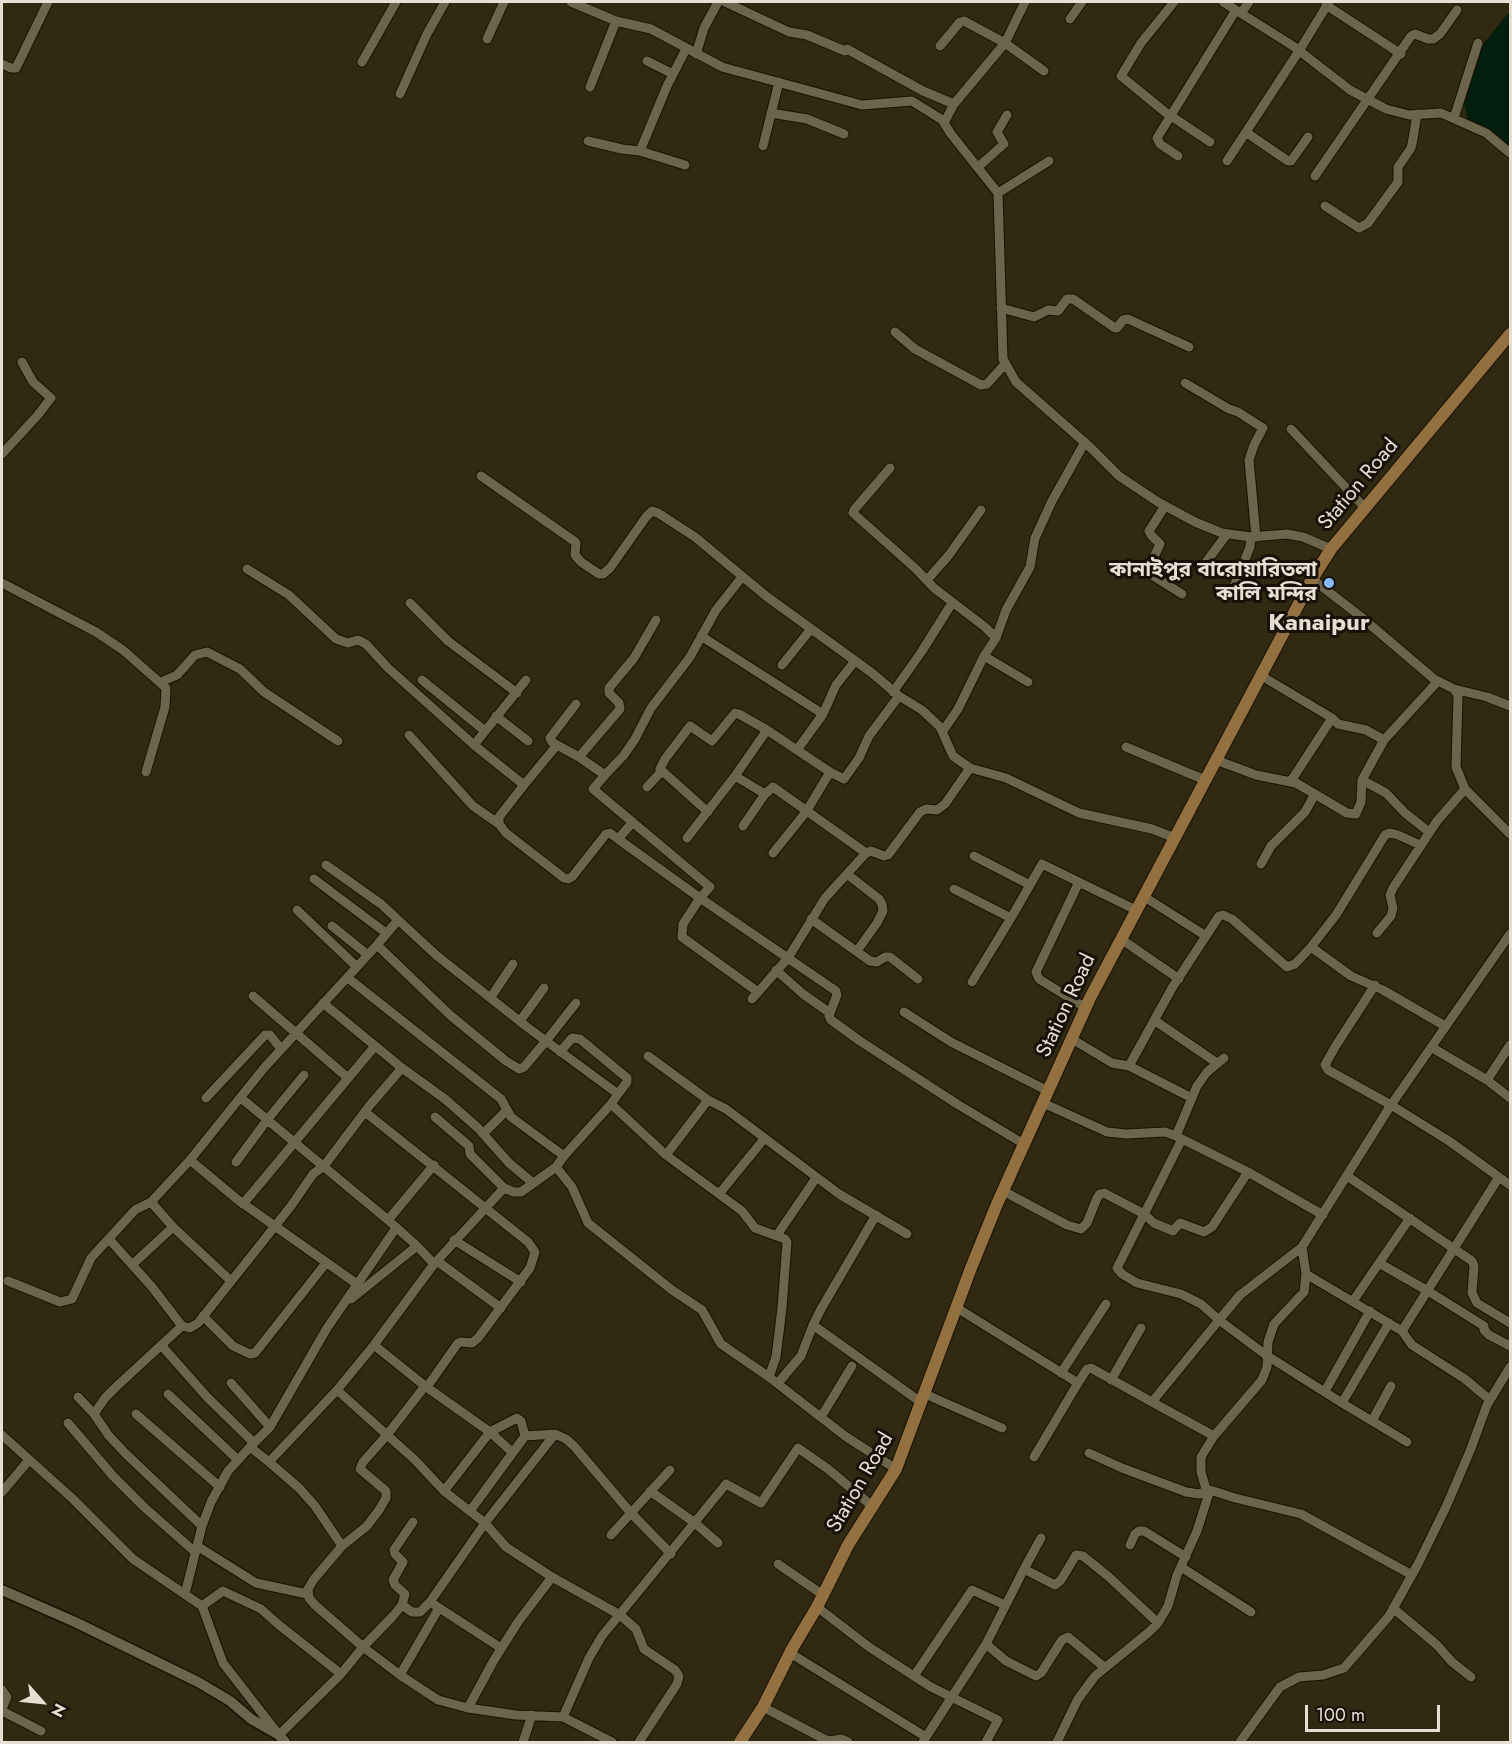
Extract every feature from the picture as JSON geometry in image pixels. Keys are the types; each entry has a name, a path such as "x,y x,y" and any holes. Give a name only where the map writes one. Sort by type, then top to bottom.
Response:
{"main road":[{"name":"Station Road","path":"740,1743 764,1707 848,1545 896,1469 1003,1191 1086,1008 1312,579 1331,549 1510,334"}],"street":[{"path":"2,64 16,68 48,2"},
{"path":"362,62 396,2"},
{"path":"400,94 427,33 444,2"},
{"path":"487,39 504,2"},
{"path":"571,2 616,21 651,29 722,67 862,105 900,104 912,101 944,121"},
{"path":"696,54 704,28 718,2"},
{"path":"725,2 789,32 807,35 845,51 848,49 923,91 954,104"},
{"path":"1025,2 1005,43 954,104 944,121 944,125 998,193 1005,364 1016,382 1119,476 1165,506 1196,522 1227,534 1253,537 1287,534 1303,537 1331,549"},
{"path":"1070,19 1082,2"},
{"path":"1174,2 1141,43 1121,76 1170,116 1210,142"},
{"path":"1223,2 1299,51 1350,90 1386,109 1408,115 1441,112 1486,133 1510,153"},
{"path":"1178,156 1157,141 1157,138 1239,11 1249,2"},
{"path":"1227,161 1299,51 1327,3 1401,54"},
{"path":"1315,176 1413,34 1430,39 1440,34 1457,10"},
{"path":"590,87 616,21"},
{"path":"940,46 960,22 964,21 1005,43 1044,71"},
{"path":"1454,118 1478,43"},
{"path":"640,151 686,49"},
{"path":"647,61 673,74"},
{"path":"763,146 779,82"},
{"path":"771,113 807,118 844,134"},
{"path":"1325,206 1359,228 1363,228 1368,223 1398,182 1398,167 1411,148 1417,114"},
{"path":"978,167 1004,144 997,132 1007,115"},
{"path":"1246,134 1288,161 1291,161 1308,137"},
{"path":"588,141 640,151 685,165"},
{"path":"998,193 1049,161"},
{"path":"1001,308 1034,317 1048,310 1058,311 1067,299 1073,299 1115,328 1123,320 1128,319 1190,347"},
{"path":"895,332 915,349 981,385 987,384 1005,364"},
{"path":"2,454 51,398 33,382 22,362"},
{"path":"1185,383 1263,428 1249,460 1253,537 1235,584"},
{"path":"1291,429 1365,508"},
{"path":"943,731 996,638 1006,610 1030,567 1035,538 1084,442"},
{"path":"890,468 853,513 952,603 996,638"},
{"path":"481,476 574,541 576,543 575,555 599,574 607,572 646,517 654,511 695,537 742,577 896,694 922,710 943,731 953,756 970,768 1006,778 1079,813 1152,829 1175,838"},
{"path":"1165,506 1149,531 1160,544 1147,572 1182,594"},
{"path":"927,580 949,555 981,510"},
{"path":"1201,569 1227,534"},
{"path":"247,569 289,595 336,639 348,643 358,640 366,644 388,668 474,745 524,785"},
{"path":"742,577 716,610 690,657 651,708 624,755 593,789 710,886 683,924 682,937 755,995 788,958 827,895 866,853 871,851 884,856 888,855 920,812 926,809 937,810 945,804 970,768"},
{"path":"1312,579 1438,681 1454,689 1487,697 1510,706"},
{"path":"2,583 96,632 123,650 166,688 167,694 146,772"},
{"path":"410,603 448,641 517,693"},
{"path":"647,787 660,773 660,769 690,726 712,741 732,716 739,714 842,779 847,776 860,758 869,736 952,603"},
{"path":"579,757 620,709 620,705 609,693 609,688 634,658 656,620"},
{"path":"782,665 811,629"},
{"path":"701,636 823,714"},
{"path":"161,682 177,675 195,655 207,652 234,665 264,692 338,741"},
{"path":"984,656 1028,682"},
{"path":"797,750 823,714 836,685 855,661"},
{"path":"1260,675 1332,718 1338,724 1366,730 1384,740"},
{"path":"422,680 485,731"},
{"path":"474,745 526,680"},
{"path":"1216,760 1256,775 1291,781 1347,813 1356,814 1361,802 1362,780 1384,740 1438,681"},
{"path":"1454,689 1458,695 1456,767 1465,789 1510,834"},
{"path":"576,704 552,734 550,740 605,775"},
{"path":"496,716 528,741"},
{"path":"1291,781 1332,718"},
{"path":"687,838 767,730"},
{"path":"409,735 472,806 499,824 506,833 558,875 568,879 572,877 604,836 610,833 836,991 837,995 829,1018 860,1041 957,1104 1024,1144"},
{"path":"499,824 499,817 557,745"},
{"path":"1126,747 1205,780"},
{"path":"660,769 708,812"},
{"path":"773,853 806,812 830,772"},
{"path":"735,776 765,794"},
{"path":"1362,780 1386,793 1404,813 1429,832"},
{"path":"743,826 765,794 773,787 866,853"},
{"path":"1377,933 1391,916 1393,908 1390,896 1393,888 1429,832 1465,789"},
{"path":"1261,864 1271,846 1305,812 1315,794"},
{"path":"618,838 633,822"},
{"path":"1128,1066 1179,978 1215,922 1223,915 1232,919 1278,961 1287,966 1295,964 1336,915 1384,835 1390,833 1398,835 1420,845"},
{"path":"974,856 1030,885"},
{"path":"972,982 1042,864 1136,910"},
{"path":"326,865 381,904 436,955 560,1052 618,1094"},
{"path":"847,874 879,899 883,911 857,951"},
{"path":"314,879 386,933"},
{"path":"1079,882 1036,972 1039,979 1086,1008"},
{"path":"954,889 1011,918"},
{"path":"1143,896 1206,936"},
{"path":"297,910 357,967"},
{"path":"811,919 874,962 890,957 918,979"},
{"path":"8,1281 60,1302 72,1299 91,1258 135,1210 151,1202 190,1160 281,1049 348,978 398,920"},
{"path":"332,926 368,955"},
{"path":"1152,1402 1240,1295 1302,1247 1392,1105 1510,934"},
{"path":"1121,939 1179,978"},
{"path":"377,945 450,1015 519,1069 546,1041 576,1003"},
{"path":"1311,947 1351,976 1374,985 1446,1026"},
{"path":"491,997 513,963"},
{"path":"776,970 803,994 830,1013"},
{"path":"348,978 501,1099 511,1117 525,1129 564,1155"},
{"path":"1374,985 1325,1065 1328,1070 1392,1105 1449,1141 1510,1185"},
{"path":"520,1021 544,988"},
{"path":"253,996 348,1078"},
{"path":"323,1003 402,1068 445,1099 483,1134 509,1163 533,1183"},
{"path":"904,1012 951,1042 1107,1132 1126,1134 1165,1132 1179,1137 1248,1172 1323,1215"},
{"path":"1154,1020 1221,1060 1207,1072 1197,1086 1179,1137 1117,1268 1137,1283 1181,1294 1201,1304 1266,1355 1407,1442"},
{"path":"206,1098 265,1035 270,1035 281,1049"},
{"path":"435,1117 469,1146 470,1154 504,1188 518,1193 556,1167 564,1155 611,1104 627,1082 627,1078 580,1039 572,1038 560,1052"},
{"path":"1072,1039 1112,1063 1128,1066 1192,1098"},
{"path":"1487,1080 1510,1045"},
{"path":"243,1204 375,1046"},
{"path":"1431,1047 1487,1080 1510,1098"},
{"path":"648,1056 708,1100 726,1109 839,1194 907,1234"},
{"path":"109,1239 182,1326 190,1328 203,1316 275,1226 313,1174 324,1166 402,1068"},
{"path":"236,1162 304,1075"},
{"path":"241,1098 435,1262 501,1308"},
{"path":"666,1155 708,1100"},
{"path":"611,1104 666,1155 742,1211 756,1228 777,1235 787,1242 776,1357 769,1377"},
{"path":"483,1134 507,1110"},
{"path":"307,1594 314,1579 342,1546 367,1526 386,1498 386,1491 365,1475 360,1468 363,1462 387,1435 458,1343 474,1342 521,1282 535,1258 532,1246 434,1165 365,1112"},
{"path":"719,1194 764,1139"},
{"path":"190,1160 243,1204 357,1284"},
{"path":"388,1220 434,1165"},
{"path":"556,1167 572,1187 588,1222 672,1290 702,1310 722,1344 778,1383 844,1436 896,1469"},
{"path":"1003,1191 1067,1225 1081,1229 1087,1223 1100,1194 1104,1192 1144,1214 1154,1223 1173,1231 1180,1223 1204,1232 1212,1227 1248,1172"},
{"path":"1347,1176 1472,1261 1474,1266 1472,1293 1476,1303 1510,1323"},
{"path":"1402,1331 1499,1177"},
{"path":"777,1235 816,1178"},
{"path":"269,1462 337,1390 375,1345 435,1262 504,1188"},
{"path":"151,1202 173,1227 231,1281"},
{"path":"778,1383 801,1356 813,1325 876,1215"},
{"path":"1353,1300 1410,1218"},
{"path":"132,1265 173,1227"},
{"path":"185,1594 202,1527 228,1471 270,1427 327,1328 396,1228"},
{"path":"454,1240 521,1282"},
{"path":"345,1304 417,1246"},
{"path":"1302,1247 1306,1274 1304,1292 1270,1331 1266,1367 1262,1380 1214,1436 1201,1457 1200,1466 1206,1489 1301,1514 1412,1575"},
{"path":"203,1316 234,1346 250,1354 255,1353 326,1263"},
{"path":"1379,1263 1484,1326 1484,1330 1489,1335 1510,1346"},
{"path":"1306,1274 1402,1331 1412,1345 1465,1379 1490,1400"},
{"path":"1061,1373 1106,1304"},
{"path":"957,1308 1078,1383"},
{"path":"1325,1392 1370,1311"},
{"path":"1342,1403 1389,1323"},
{"path":"813,1325 923,1399 1002,1428"},
{"path":"94,1414 117,1386 182,1326"},
{"path":"1111,1380 1142,1328"},
{"path":"161,1345 252,1445 299,1488 315,1506 342,1546"},
{"path":"375,1345 426,1386 490,1432 512,1452"},
{"path":"821,1418 852,1366"},
{"path":"1240,1743 1280,1687 1299,1677 1323,1676 1344,1668 1382,1624 1412,1575 1450,1498 1490,1400 1510,1367"},
{"path":"1034,1457 1078,1383 1087,1369 1091,1368 1214,1436"},
{"path":"231,1383 270,1427"},
{"path":"1372,1421 1390,1386"},
{"path":"337,1390 444,1491 485,1523 506,1546 552,1577 620,1615 636,1629 645,1649 675,1670 679,1676 677,1684 639,1743"},
{"path":"168,1394 238,1460"},
{"path":"78,1397 94,1414 109,1436 202,1527"},
{"path":"136,1414 220,1487"},
{"path":"444,1491 490,1432 517,1418 521,1421 525,1436"},
{"path":"68,1423 113,1476 144,1507 196,1549 256,1583 307,1594 315,1605 363,1647 438,1700 468,1708 563,1717 612,1743"},
{"path":"402,1605 412,1612 420,1612 430,1602 485,1523 555,1434"},
{"path":"470,1511 525,1436 555,1434 574,1446 630,1512 671,1554"},
{"path":"2,1435 73,1499 133,1558 202,1606 223,1663 282,1739"},
{"path":"563,1717 589,1658 602,1636 726,1484 761,1503 798,1448 828,1469 872,1506"},
{"path":"1089,1453 1168,1487 1199,1494 1210,1490"},
{"path":"2,1492 29,1460"},
{"path":"611,1535 670,1470"},
{"path":"1057,1743 1085,1689 1104,1667 1158,1623 1168,1606 1181,1567 1197,1532 1210,1490"},
{"path":"650,1491 696,1523 718,1543"},
{"path":"282,1739 402,1605 405,1594 393,1580 403,1562 394,1550 413,1522"},
{"path":"1130,1545 1139,1531 1144,1531 1186,1557"},
{"path":"790,1653 925,1740 986,1644 1041,1538"},
{"path":"1024,1569 1055,1584 1062,1580 1076,1555 1083,1556 1112,1579 1158,1623"},
{"path":"778,1564 823,1595"},
{"path":"1181,1567 1251,1612"},
{"path":"468,1708 501,1648 552,1577"},
{"path":"2,1590 75,1622 198,1682 230,1701 250,1719 282,1739"},
{"path":"914,1676 972,1590 1005,1605"},
{"path":"202,1606 223,1591 261,1609 341,1674"},
{"path":"430,1602 501,1648"},
{"path":"817,1607 869,1647 914,1676 998,1720 986,1743"},
{"path":"400,1675 439,1608"},
{"path":"1393,1608 1437,1645 1452,1662 1472,1677"},
{"path":"986,1644 1006,1662 1036,1676 1041,1673 1062,1640 1068,1637 1104,1667"},
{"path":"2,1690 7,1697 2,1710 41,1731"},
{"path":"764,1707 824,1739 830,1741 841,1739 848,1743"},
{"path":"523,1743 532,1715"}],"shaded area":[{"path":"1510,11 1510,151 1490,130 1468,120 1463,100 1479,49"}],"place":[{"name":"কানাইপুর বারোয়ারিতলা কালি মন্দির","path":"1329,583"}],"district":[{"name":"Kanaipur","path":"1319,624"}]}
